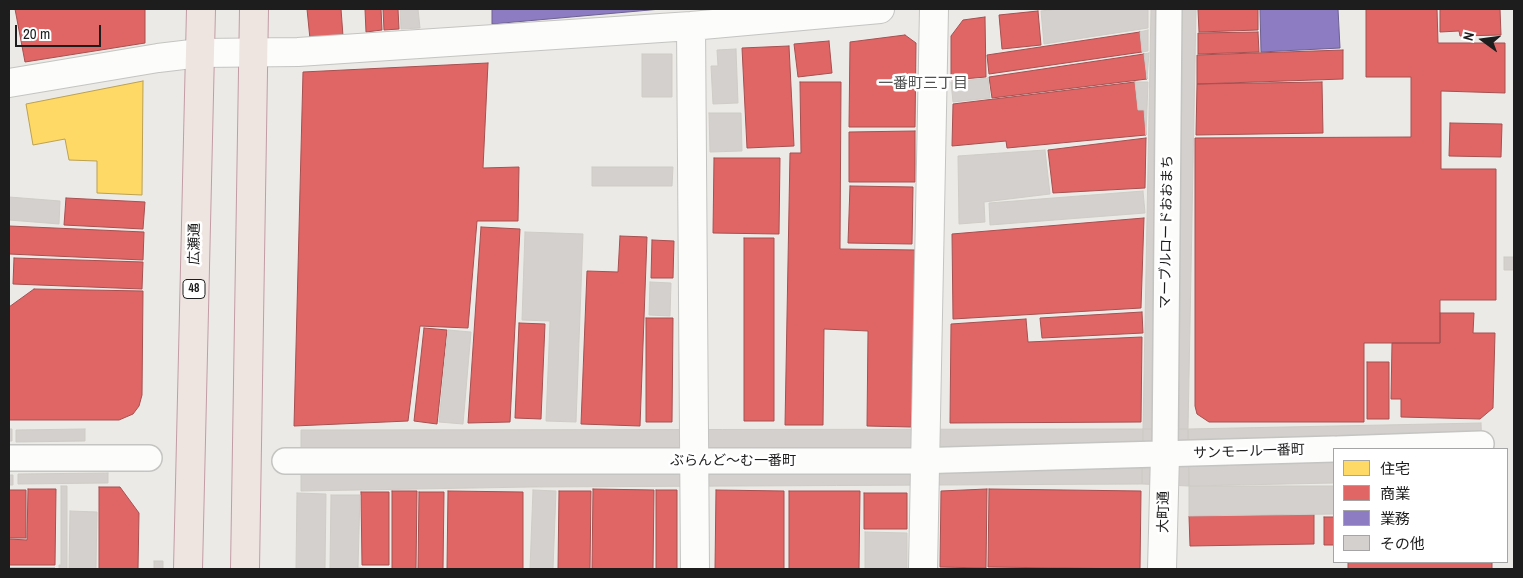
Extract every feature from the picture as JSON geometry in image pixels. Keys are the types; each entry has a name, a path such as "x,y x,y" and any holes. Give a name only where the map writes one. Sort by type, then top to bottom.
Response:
{"highway":[{"name":"広瀬通","path":"188,569 201,9"},
{"path":"245,569 254,9"}],"street":[{"path":"9,83 158,58 200,53 298,52 690,26 880,9"},
{"path":"923,569 934,9"},
{"name":"マーブルロードおおまち","path":"1165,456 1169,9"},
{"path":"690,26 695,569"},
{"name":"サンモール一番町","path":"1365,448 1481,444"},
{"name":"サンモール一番町","path":"1165,456 1333,449"},
{"name":"ぶらんど～む一番町","path":"293,461 924,460 1165,456"},
{"name":"大町通","path":"1162,569 1165,456"},
{"path":"9,458 149,458"}],"building: 住宅":[{"path":"143,81 142,195 97,193 97,161 69,160 65,139 33,145 26,104"},
{"path":"55,568 55,569 9,569"}],"building: 商業":[{"path":"15,9 145,9 145,43 25,62"},
{"path":"307,9 341,9 343,36 310,39"},
{"path":"365,9 381,9 382,30 366,32"},
{"path":"383,9 398,9 399,29 384,30"},
{"path":"1198,9 1258,9 1258,30 1199,32"},
{"path":"1366,9 1437,9 1438,43 1505,43 1505,93 1441,91 1441,169 1496,169 1496,300 1440,300 1440,343 1364,343 1364,422 1209,422 1197,414 1195,406 1195,138 1411,137 1411,77 1366,77"},
{"path":"1440,9 1500,9 1501,35 1460,36 1459,31 1440,32"},
{"path":"1038,11 1041,45 1002,49 999,15"},
{"path":"985,17 986,77 951,80 951,36 963,20"},
{"path":"1140,32 1142,52 989,74 987,55"},
{"path":"1258,32 1259,52 1198,54 1198,33"},
{"path":"905,35 916,43 915,127 849,127 850,42"},
{"path":"829,41 832,73 798,77 794,44"},
{"path":"789,46 794,146 747,148 742,48"},
{"path":"1343,50 1343,79 1197,84 1197,55"},
{"path":"1144,54 1147,79 992,98 989,77"},
{"path":"488,63 483,168 519,167 518,221 477,221 468,328 420,326 408,421 294,426 303,72"},
{"path":"800,82 841,82 840,249 916,250 911,427 867,426 868,331 824,329 823,425 785,425 790,153 801,153"},
{"path":"1135,82 1138,110 1144,110 1146,135 1007,148 1006,141 952,146 953,104"},
{"path":"1322,82 1323,133 1196,135 1197,84"},
{"path":"1450,123 1502,124 1501,157 1449,156"},
{"path":"915,131 915,182 849,182 849,132"},
{"path":"1146,138 1145,188 1053,193 1048,150"},
{"path":"714,158 780,158 779,234 713,233"},
{"path":"850,186 913,187 912,244 848,243"},
{"path":"66,198 145,202 143,229 64,225"},
{"path":"1144,218 1141,308 953,319 952,234"},
{"path":"9,226 144,232 143,260 9,254"},
{"path":"481,227 520,229 510,422 468,423"},
{"path":"620,236 647,237 640,426 581,424 587,271 618,272"},
{"path":"744,238 774,238 774,421 744,421"},
{"path":"652,240 674,241 673,278 651,278"},
{"path":"14,258 143,262 142,289 13,284"},
{"path":"34,289 143,291 142,395 139,406 133,414 119,420 9,420 9,307"},
{"path":"1142,312 1143,333 1042,338 1040,318"},
{"path":"1440,313 1474,313 1473,333 1495,333 1493,408 1480,419 1401,417 1401,399 1391,399 1392,343 1440,343"},
{"path":"646,318 673,318 672,422 646,422"},
{"path":"1026,319 1028,342 1142,337 1141,422 950,423 951,324"},
{"path":"519,323 545,324 541,419 515,418"},
{"path":"424,328 447,330 437,424 414,421"},
{"path":"1367,362 1389,362 1389,419 1367,419"},
{"path":"99,487 120,487 139,513 138,569 99,569"},
{"path":"28,489 56,489 55,565 9,565 9,539 27,540"},
{"path":"593,489 654,490 653,569 592,569"},
{"path":"987,489 986,568 940,567 941,491"},
{"path":"989,489 1141,491 1140,569 988,567"},
{"path":"9,490 26,490 26,538 9,538"},
{"path":"656,490 677,490 677,569 656,569"},
{"path":"716,490 784,491 784,569 715,569"},
{"path":"392,491 417,491 416,569 392,569"},
{"path":"448,491 523,492 523,569 447,569"},
{"path":"559,491 591,491 590,569 558,569"},
{"path":"789,491 860,491 859,569 789,569"},
{"path":"361,492 389,492 389,565 362,565"},
{"path":"419,492 444,492 443,569 418,569"},
{"path":"864,493 907,493 907,529 864,529"},
{"path":"1314,514 1314,544 1190,546 1189,516"},
{"path":"1324,517 1333,517 1333,545 1324,545"},
{"path":"1348,563 1492,563 1492,569 1348,569"}],"building: 業務":[{"path":"492,9 661,9 492,24"},
{"path":"1260,9 1338,9 1340,48 1261,52"}],"building: その他":[{"path":"400,9 418,9 420,28 401,29"},
{"path":"1058,9 1148,9 1148,28 1044,44 1041,11"},
{"path":"1151,9 1196,9 1188,429 1143,429"},
{"path":"1148,30 1148,51 1142,52 1140,32"},
{"path":"736,49 738,103 713,104 711,66 718,66 717,50"},
{"path":"1149,53 1147,79 1144,54"},
{"path":"642,54 672,54 672,97 642,97"},
{"path":"988,78 990,98 953,102 951,82"},
{"path":"1135,82 1148,82 1146,135 1144,110 1138,110"},
{"path":"709,113 741,113 742,151 710,152"},
{"path":"1045,150 1050,194 984,202 985,222 959,224 958,156"},
{"path":"592,167 673,167 672,186 592,186"},
{"path":"1143,191 1145,213 990,225 989,203"},
{"path":"9,197 60,201 59,224 9,220"},
{"path":"525,232 583,234 576,422 546,421 550,321 522,320"},
{"path":"1504,257 1514,257 1514,270 1504,270"},
{"path":"650,282 671,283 670,316 649,315"},
{"path":"448,330 471,332 463,424 439,422"},
{"path":"1481,423 1482,448 1333,448 1333,483 1189,486 1188,429"},
{"path":"9,429 12,429 12,441 9,441"},
{"path":"85,429 85,441 16,442 16,430"},
{"path":"1143,429 1142,484 531,487 301,491 301,430"},
{"path":"1143,429 1188,429 1189,486 1142,484"},
{"path":"108,473 108,483 18,484 18,474"},
{"path":"9,475 13,475 13,485 9,485"},
{"path":"61,486 67,486 67,569 59,569 59,565 61,565"},
{"path":"1189,486 1333,486 1333,514 1189,516"},
{"path":"533,490 556,491 553,569 530,569"},
{"path":"297,493 326,494 325,569 296,569"},
{"path":"331,495 360,495 358,568 386,569 330,569"},
{"path":"70,511 97,512 96,569 69,569"},
{"path":"865,532 907,533 907,569 865,569"},
{"path":"154,561 163,561 163,569 154,569"}],"district":[{"name":"一番町三丁目","path":"923,84"}]}
